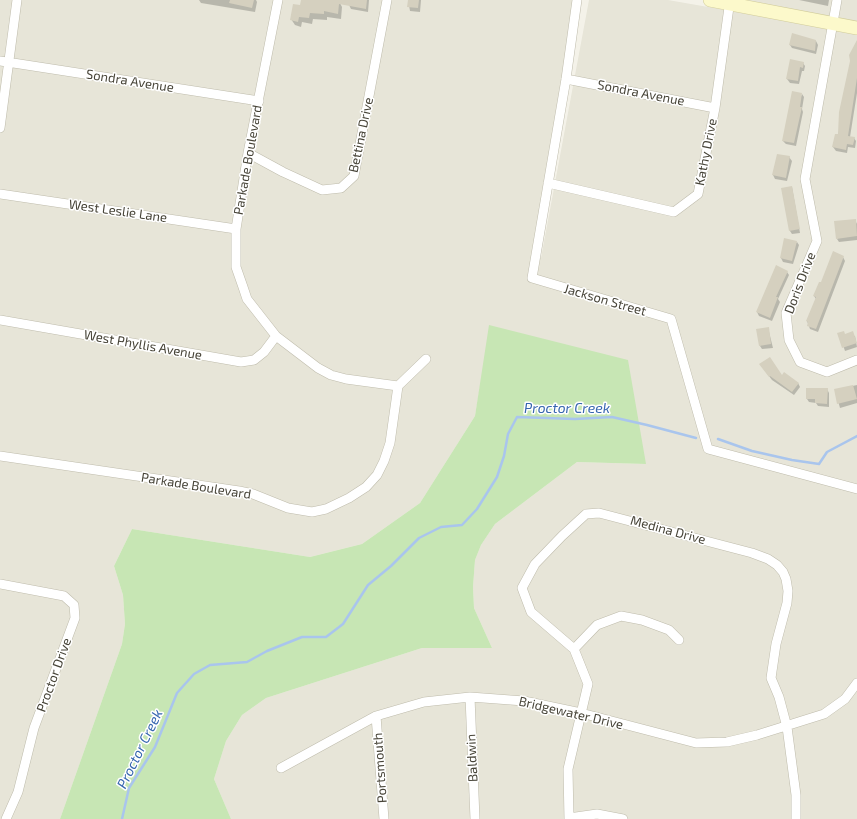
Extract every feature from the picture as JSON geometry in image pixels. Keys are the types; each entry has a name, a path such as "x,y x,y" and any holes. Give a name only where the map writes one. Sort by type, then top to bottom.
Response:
{"street":[{"path":"0,128 5,62 18,0"},
{"name":"Parkade Boulevard","path":"0,456 239,491 253,494 288,508 312,512 326,509 349,498 366,487 377,475 384,461 390,443 398,386 331,375 318,368 276,336 247,299 236,267 236,229 248,153 278,0"},
{"name":"Bettina Drive","path":"248,153 283,172 322,190 341,188 354,176 387,0"},
{"name":"Jackson Street","path":"577,0 566,79 532,278 671,319 708,449 857,489"},
{"path":"710,0 729,2 857,28"},
{"name":"Doris Drive","path":"837,0 805,179 816,241 786,313 788,340 800,362 827,372 857,360"},
{"name":"Kathy Drive","path":"548,183 674,212 698,194 715,108 729,2"},
{"name":"Sondra Avenue","path":"5,62 259,100"},
{"name":"Sondra Avenue","path":"566,79 715,108"},
{"name":"West Leslie Lane","path":"0,194 236,229"},
{"name":"West Phyllis Avenue","path":"0,320 241,362 254,360 264,352 276,336"},
{"path":"398,386 426,359"},
{"name":"Medina Drive","path":"574,649 531,612 522,588 535,564 576,522 586,514 599,513 768,559 777,565 786,579 787,602 776,644 771,678 779,697 787,727 796,795 796,819"},
{"name":"Proctor Drive","path":"0,584 64,596 74,605 75,618 34,728 18,792 6,819"},
{"path":"623,819 597,814 569,818 568,769 588,684 574,649 597,625 621,616 642,620 669,630 679,640"},
{"name":"Bridgewater Drive","path":"281,768 376,716 424,702 470,697 524,701 581,713 696,743 726,742 787,727 824,714 845,700 857,683"},
{"name":"Baldwin","path":"470,697 475,819"},
{"name":"Portsmouth","path":"376,716 384,819"}],"shaded area":[{"path":"0,0 579,0 531,257 541,258 589,0 668,0 857,33 857,819 231,819 214,779 226,741 242,715 266,698 422,648 492,648 474,608 473,587 475,560 481,545 495,524 577,462 645,464 490,326 475,416 420,503 362,544 310,557 132,529 114,566 123,595 125,624 122,644 60,819 0,819"},
{"path":"740,0 857,0 857,21"}],"green space":[{"path":"489,325 628,360 646,464 577,462 495,524 481,545 475,560 473,587 474,608 492,648 422,648 266,698 242,715 226,741 214,779 231,819 60,819 122,644 125,624 123,595 114,566 132,529 310,557 362,544 420,503 475,416"}],"building":[{"path":"230,0 254,0 252,8 229,3"},
{"path":"301,0 367,0 366,9 339,4 338,14 324,11 324,14 310,13 309,18 299,17 298,22 290,20 293,4 300,5"},
{"path":"408,0 419,0 418,8 407,7"},
{"path":"792,33 816,40 815,51 789,45"},
{"path":"857,40 857,78 848,136 855,137 853,145 847,144 846,150 832,147 835,134 838,134 839,112 850,61 849,55"},
{"path":"790,59 804,62 803,68 800,67 798,81 786,79"},
{"path":"792,91 802,93 800,107 802,107 794,143 782,141"},
{"path":"777,154 790,156 786,178 772,175"},
{"path":"792,186 800,229 789,231 781,188"},
{"path":"856,219 857,236 836,239 834,221"},
{"path":"784,238 797,241 792,261 780,258"},
{"path":"833,251 844,256 816,329 807,326 808,322 806,321 816,297 813,296 819,282 821,282"},
{"path":"776,265 788,271 776,297 778,297 770,318 756,312"},
{"path":"769,327 771,344 759,346 756,329"},
{"path":"844,331 845,334 853,331 857,343 842,348 837,333"},
{"path":"770,357 782,375 784,372 799,383 792,392 770,376 769,377 759,364"},
{"path":"853,385 857,399 837,404 834,389"},
{"path":"806,388 828,388 827,404 815,403 815,399 806,399"}],"waterway":[{"name":"Proctor Creek","path":"122,819 129,788 155,747 177,693 194,674 210,665 247,662 267,651 302,637 326,637 343,624 368,585 391,566 419,538 441,527 462,525 477,509 497,477 504,456 508,434 517,417 575,419 612,417 696,438"},
{"name":"Proctor Creek","path":"718,439 752,451 792,460 819,464 827,452 857,436"}]}
